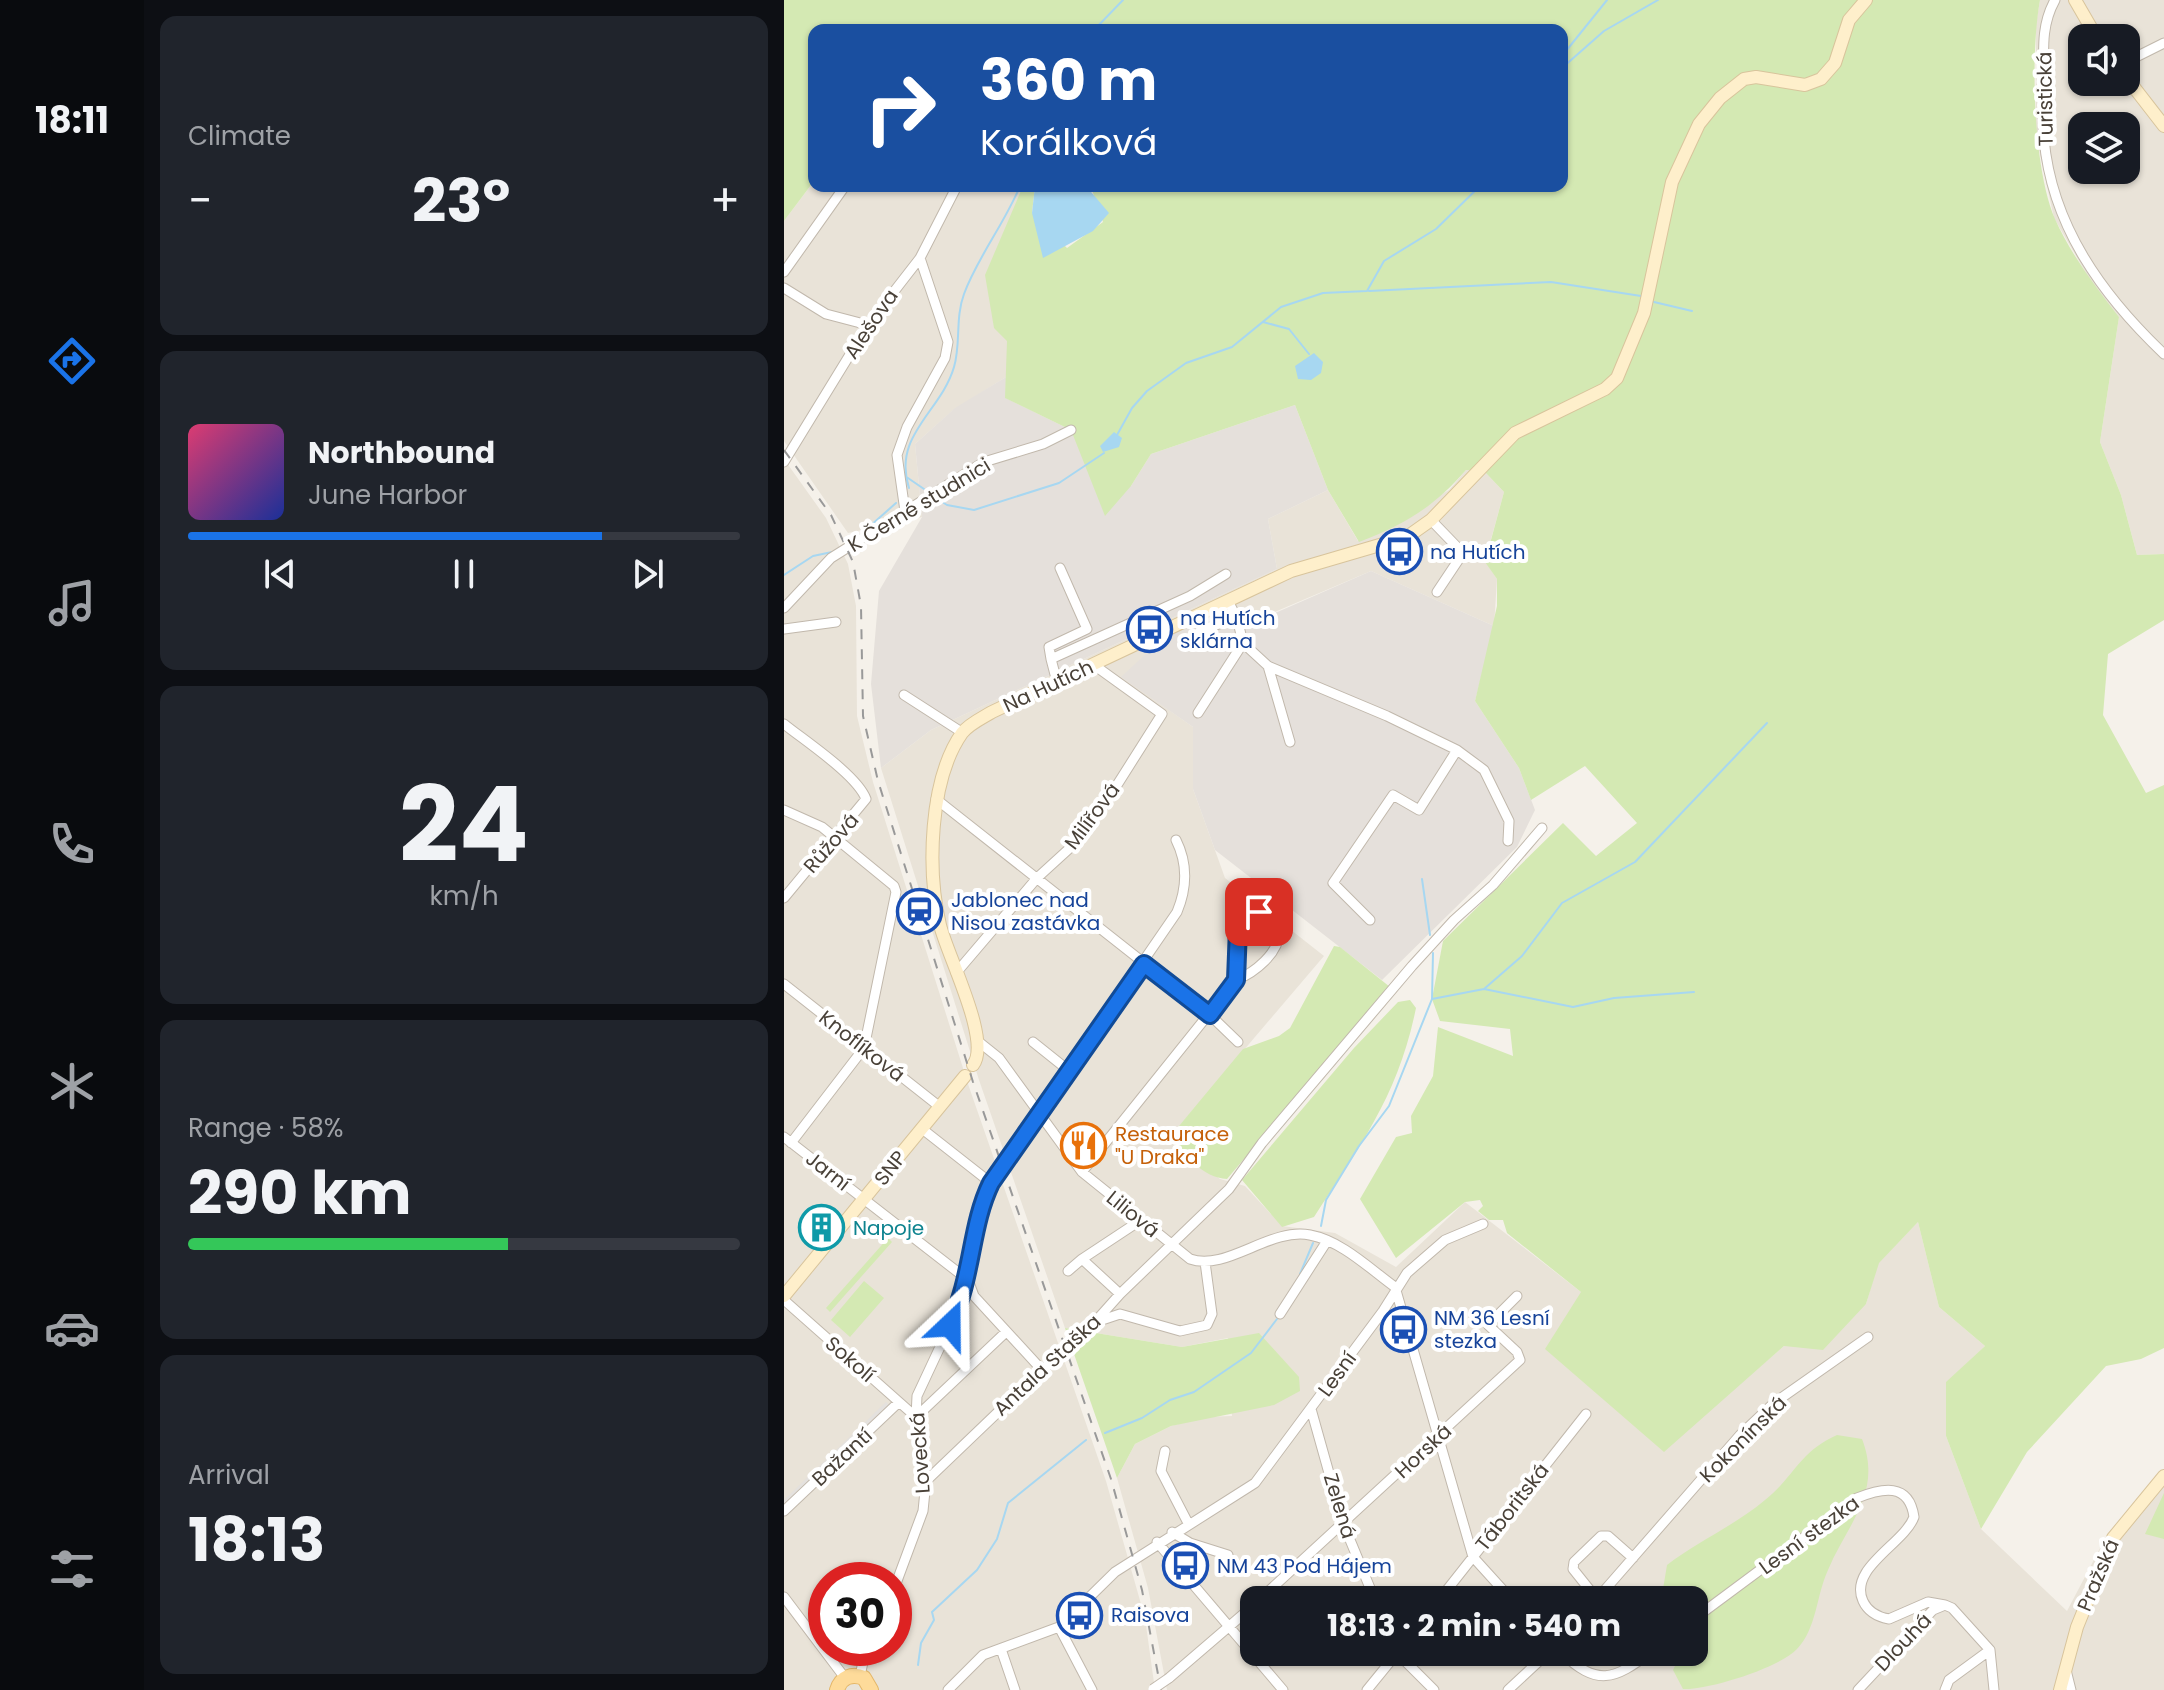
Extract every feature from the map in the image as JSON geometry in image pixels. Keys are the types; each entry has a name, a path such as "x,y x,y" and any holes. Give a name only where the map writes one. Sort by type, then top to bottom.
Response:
{"main road":[{"path":"849,1676 871,1690"}],"street":[{"name":"Na Hutích","path":"979,1042 937,908 936,799 946,766 963,733 992,712 1302,567 1396,542 1431,520 1515,433 1592,398 1617,378 1651,291 1672,182 1699,124 1732,86 1750,77 1805,85 1821,79 1835,63 1849,20 1866,0"},
{"name":"Turistická","path":"2055,0 2044,25 2043,136 2057,204 2081,258 2139,331 2164,354"},
{"path":"2075,0 2089,24"},
{"path":"2140,55 2164,43"},
{"path":"2140,95 2164,126"},
{"path":"784,272 841,192"},
{"name":"Alešova","path":"784,462 868,325 920,258 954,192"},
{"path":"905,511 897,455 907,427 945,358 948,342 920,258"},
{"path":"784,288 826,314 868,325"},
{"name":"K Černé studnici","path":"784,608 831,558 984,462 1043,444 1071,430"},
{"path":"1431,520 1460,550 1459,559 1437,592"},
{"path":"1057,682 1049,647 1087,629 1060,568"},
{"path":"1051,659 1190,596 1226,574"},
{"path":"1228,601 1237,618 1243,643 1268,666 1387,716 1457,750 1484,770 1509,821 1508,841"},
{"path":"1188,646 1201,630 1237,618"},
{"path":"784,629 836,622"},
{"path":"1198,713 1243,643"},
{"name":"Milířová","path":"956,973 1037,878 1071,847 1105,804 1162,714 1094,665"},
{"path":"1268,666 1290,742"},
{"path":"904,695 963,733"},
{"name":"Růžová","path":"784,724 863,791 866,799 784,898"},
{"path":"1370,920 1333,883 1393,795 1419,810 1457,750"},
{"path":"936,799 1210,1015 1238,1042"},
{"path":"784,810 835,836 894,886 896,892 864,1048 788,1140"},
{"name":"Antala Staška","path":"926,1481 1042,1370 1078,1341 1120,1294 1234,1181 1262,1143 1412,966 1454,920 1493,885 1542,828"},
{"name":"Lovecká","path":"905,1562 917,1533 926,1481 916,1417 917,1396 968,1280 984,1198 1039,1112 1144,964 1183,898 1184,855 1176,840"},
{"path":"1082,1172 1236,980 1251,974 1280,939 1276,922 1269,915 1251,913 1238,928 1236,980"},
{"name":"Knoflíková","path":"784,984 940,1107"},
{"name":"SNP","path":"784,1298 969,1070 979,1042"},
{"name":"Liliová","path":"979,1042 999,1058 1082,1172 1190,1259 1205,1262"},
{"path":"1033,1042 1068,1070"},
{"path":"921,1128 991,1183"},
{"name":"Jarní","path":"788,1140 968,1280 974,1296 1042,1370"},
{"path":"1068,1271 1141,1220"},
{"name":"Lesní","path":"948,1690 979,1657 1059,1627 1115,1572 1172,1532 1255,1483 1383,1311 1395,1287 1445,1240 1483,1224"},
{"path":"1094,1323 1120,1314 1180,1331 1207,1325 1212,1314 1205,1262 1292,1234 1327,1241 1395,1287 1473,1557 1499,1586"},
{"path":"1280,1314 1327,1241"},
{"path":"1082,1259 1120,1294"},
{"name":"Horská","path":"1274,1586 1520,1360 1517,1352 1488,1325 1517,1296"},
{"name":"Sokolí","path":"784,1298 916,1417"},
{"path":"916,1417 1006,1332"},
{"name":"Kokonínská","path":"1608,1586 1763,1414 1868,1337"},
{"name":"Bažantí","path":"784,1511 899,1402"},
{"name":"Zelená","path":"1311,1409 1343,1523 1369,1586"},
{"name":"Táboritská","path":"1450,1586 1586,1414"},
{"path":"1165,1451 1161,1471 1188,1523"},
{"name":"Pražská","path":"2060,1690 2089,1595 2113,1538 2164,1476"},
{"name":"Lesní stezka","path":"1708,1609 1857,1498 1881,1488 1895,1488 1906,1496 1914,1517 1909,1530 1866,1571 1861,1584 1865,1605 1871,1612 1889,1619 1928,1602 1945,1605"},
{"path":"1172,1532 1190,1543 1228,1555"},
{"name":"Kokonínská","path":"1586,1586 1573,1569 1574,1562 1601,1536 1608,1536 1633,1558"},
{"path":"1157,1542 1283,1690"},
{"path":"784,1597 849,1676"},
{"name":"Dlouhá","path":"1858,1690 1933,1610 1945,1605 1952,1608 1990,1650"},
{"path":"1152,1689 1240,1617"},
{"path":"1059,1627 1092,1690"},
{"path":"1001,1649 1015,1690"},
{"path":"1945,1690 1949,1680 1990,1650"},
{"path":"1990,1650 1994,1690"},
{"path":"1367,1690 1386,1666"},
{"path":"1410,1666 1434,1690"},
{"path":"1508,1690 1534,1666"},
{"path":"1574,1666 1602,1677 1624,1673 1633,1666"},
{"path":"2065,1669 2071,1690"}],"shaded area":[{"path":"2040,0 2164,0 2164,554 2137,555 2121,495 2100,442 2119,317 2090,280 2054,218 2036,136 2036,24"},
{"path":"808,189 808,192 1022,192 1006,377 952,411 915,444 922,517 848,533 784,441 784,221"},
{"path":"1006,377 1006,398 1071,430 1131,486 1151,454 1295,405 1328,490 1268,519 1277,569 931,730 881,768 871,684 879,591 922,517 915,444 955,408"},
{"path":"784,459 826,518 848,564 856,606 857,716 873,782 968,1084 1106,1481 1145,1618 1155,1690 784,1690"},
{"path":"1466,470 1484,471 1504,492 1485,561 1497,579 1494,626 1371,571 1122,677 1193,727 1193,789 1225,878 1324,956 1169,1138 1220,1179 1245,1186 1282,1226 1335,1233 1396,1267 1465,1202 1581,1292 1737,1386 1784,1346 1866,1304 1878,1263 1918,1222 1939,1307 1985,1346 1946,1383 1946,1436 1981,1529 2067,1611 2108,1533 2164,1469 2164,1690 1167,1690 1148,1588 1117,1478 1135,1444 1171,1426 1203,1417 1232,1416 1228,1338 1182,1347 1065,1328 979,1080 881,768 931,730 1277,569 1268,519 1328,490 1358,541 1449,490"},
{"path":"1371,571 1494,626 1475,701 1519,768 1535,810 1517,847 1382,980 1215,850 1193,789 1193,727 1121,677 1162,639 1212,616 1243,627"},
{"path":"886,1402 889,1405 784,1505 784,1500"}],"green space":[{"path":"784,0 2040,0 2035,50 2036,111 2048,197 2055,219 2069,245 2119,317 2100,442 2121,495 2137,555 2164,554 2164,620 2108,654 2103,715 2146,793 2164,785 2164,1348 2141,1359 2106,1366 2027,1452 1981,1529 1946,1436 1946,1382 1985,1346 1939,1307 1918,1222 1879,1263 1866,1304 1823,1350 1784,1346 1664,1452 1545,1349 1581,1292 1507,1233 1503,1220 1489,1220 1478,1211 1483,1206 1480,1200 1465,1202 1396,1258 1360,1199 1396,1137 1412,1133 1411,1116 1433,1076 1438,1027 1513,1056 1510,1029 1440,1021 1432,999 1443,941 1563,823 1596,856 1637,823 1585,766 1531,800 1519,768 1475,701 1497,606 1497,579 1485,562 1504,492 1484,471 1466,470 1417,514 1359,542 1328,490 1295,405 1151,454 1131,486 1105,516 1071,430 1005,398 1007,341 994,328 985,275 1020,192 1034,192 1032,213 1067,248 1103,222 1093,192 1568,192 1568,24 808,24 808,189 784,221"},
{"path":"1334,946 1340,947 1390,987 1227,1179 1210,1174 1169,1138 1243,1049 1279,1036 1290,1028"},
{"path":"1410,1000 1416,1008 1408,1039 1399,1068 1376,1118 1314,1217 1282,1227 1242,1180 1354,1048 1398,1002"},
{"path":"888,1238 892,1242 830,1312 826,1308"},
{"path":"864,1281 884,1298 850,1337 831,1320"},
{"path":"1065,1328 1182,1347 1259,1333 1299,1377 1300,1391 1274,1405 1171,1426 1135,1444 1117,1478"},
{"path":"1837,1435 1862,1439 1868,1476 1860,1508 1828,1570 1804,1641 1788,1656 1760,1670 1709,1686 1683,1689 1673,1670 1675,1666 1708,1666 1708,1586 1664,1586 1667,1565 1753,1509 1824,1442"},
{"path":"2164,1493 2164,1539 2145,1534"}],"water":[{"path":"1034,192 1091,192 1109,213 1093,231 1043,258 1032,213"},
{"path":"1314,353 1323,362 1321,373 1311,380 1298,379 1295,366"},
{"path":"1114,432 1122,438 1119,447 1103,452 1100,446"}],"waterway":[{"path":"1100,24 1123,0"},
{"path":"1568,49 1607,0"},
{"path":"1568,63 1604,31 1658,0"},
{"path":"909,488 907,453 912,438 948,383 954,367 964,294 1017,192"},
{"path":"1117,435 1132,408 1147,391 1186,363 1232,347 1281,307 1323,293 1367,291 1384,261 1436,229 1474,192"},
{"path":"1369,291 1551,282 1641,296"},
{"path":"1654,302 1692,311"},
{"path":"1263,322 1289,329 1309,354"},
{"path":"936,498 947,505 974,510 1059,483 1104,453"},
{"path":"905,476 924,489"},
{"path":"861,534 896,503"},
{"path":"784,575 813,556 832,552"},
{"path":"1484,989 1522,956 1562,903 1635,862 1767,723"},
{"path":"1422,879 1430,935"},
{"path":"1321,1226 1326,1200 1359,1146 1389,1106 1432,999 1433,953"},
{"path":"1432,999 1484,989 1573,1007 1614,998 1694,992"},
{"path":"1300,1274 1313,1243"},
{"path":"1105,1433 1142,1418 1170,1400 1194,1392 1251,1353 1277,1319"},
{"path":"918,1665 921,1643 934,1620 932,1612 977,1570 997,1539 1008,1503 1086,1440"}],"railway":[{"path":"784,450 831,515 853,562 861,606 863,716 878,781 973,1082 1111,1479 1142,1590 1161,1690"}],"place":[{"name":"na Hutích","path":"1399,552"},
{"name":"na Hutích sklárna","path":"1149,630"},
{"name":"Jablonec nad Nisou zastávka","path":"920,911"},
{"name":"Restaurace \"U Draka\"","path":"1084,1146"},
{"name":"Napoje","path":"822,1228"},
{"name":"NM 36 Lesní stezka","path":"1403,1330"},
{"name":"NM 43 Pod Hájem","path":"1186,1566"},
{"name":"Raisova","path":"1080,1615"}],"route":[{"path":"950,1325 968,1280 984,1198 991,1183 1144,964 1210,1015 1236,980 1238,928 1244,917 1259,912"}]}
